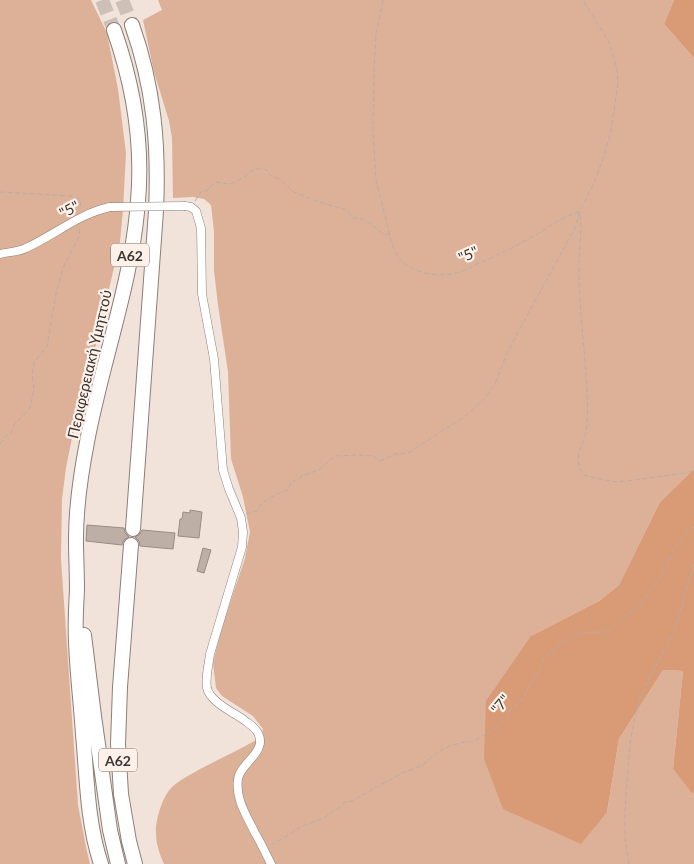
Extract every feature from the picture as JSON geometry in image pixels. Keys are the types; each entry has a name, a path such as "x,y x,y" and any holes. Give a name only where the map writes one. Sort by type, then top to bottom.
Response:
{"highway":[{"name":"Α62","path":"132,24 141,53 150,95 157,162 156,210 133,529"},
{"name":"Περιφερειακή Υμηττού","path":"77,590 76,537 82,469 95,402 129,261 138,200 138,142 132,94 121,49 114,30"},
{"name":"Α62","path":"132,545 121,678 118,744 121,794 135,864"},
{"path":"77,590 76,640 87,788 100,864"},
{"path":"77,590 83,621 110,830 118,864"}],"street":[{"name":"\"5\"","path":"0,254 24,249 96,210 110,207 188,207"},
{"path":"188,207 196,211 201,228 202,294 214,359 223,470 241,518 243,532 242,547 212,645 207,683 208,690 214,700 252,726 258,734 257,753 240,771 237,789 241,806 271,864"}],"path":[{"name":"\"5\"","path":"383,0 376,34 374,74 373,128 376,180 395,251 401,261 421,272 434,274 458,273 491,259 559,219 580,211"},
{"path":"241,518 246,514 257,512 259,506 274,495 288,490 291,482 300,479 301,476 310,472 320,470 335,456 373,456 380,461 396,454 408,453 467,415 484,400 495,384 516,334 576,226 580,211 594,183 604,156 611,131 618,83 617,70 610,44 583,0"},
{"path":"188,207 202,191 207,191 215,182 233,183 260,168 267,170 271,176 278,178 294,192 347,210 353,218 365,220 381,233 390,234"},
{"path":"0,192 70,196 80,200 82,216 79,237 63,268 56,294 47,346 34,363 32,374 34,389 30,408 0,444"},
{"path":"580,211 580,298 587,411 586,427 578,457 578,466 583,475 616,482 694,470"},
{"name":"\"7\"","path":"264,848 298,828 324,818 345,802 402,773 421,766 447,747 464,742 472,742 497,728 506,719 511,709 522,700 544,658 576,634 604,632 635,609 668,565 672,553 686,534 694,527"},
{"path":"629,864 625,809 630,744 635,716 641,695 674,630 694,564"}],"shaded area":[{"path":"0,0 91,0 107,33 118,89 126,153 120,242 72,438 62,499 61,559 78,805 90,864 0,864"},
{"path":"158,0 674,0 664,24 694,58 694,469 660,502 619,585 599,601 531,636 607,812 619,739 663,670 683,671 673,769 694,793 694,864 164,864 157,846 156,829 160,810 168,792 174,785 200,769 261,737 263,729 253,716 222,696 216,688 213,663 221,630 245,558 250,532 243,497 231,459 228,372 214,271 214,232 211,205 204,199 193,197 173,198 172,138 169,121 154,72 143,20 162,10"},
{"path":"674,0 694,0 694,58 664,24"},
{"path":"694,469 694,793 692,793 673,769 683,671 663,670 619,739 607,812 581,844 503,809 484,759 486,701 531,636 599,601 619,585 660,502"}],"building":[{"path":"190,510 202,512 199,538 178,536 180,519 182,519 183,512 190,513"},
{"path":"87,525 124,528 125,533 129,537 124,540 122,545 86,541"},
{"path":"142,530 175,533 173,549 140,546 139,541 135,537"},
{"path":"203,548 211,550 204,573 197,571"}],"tunnel":[{"path":"102,0 114,30"},
{"path":"122,0 132,25"}]}
